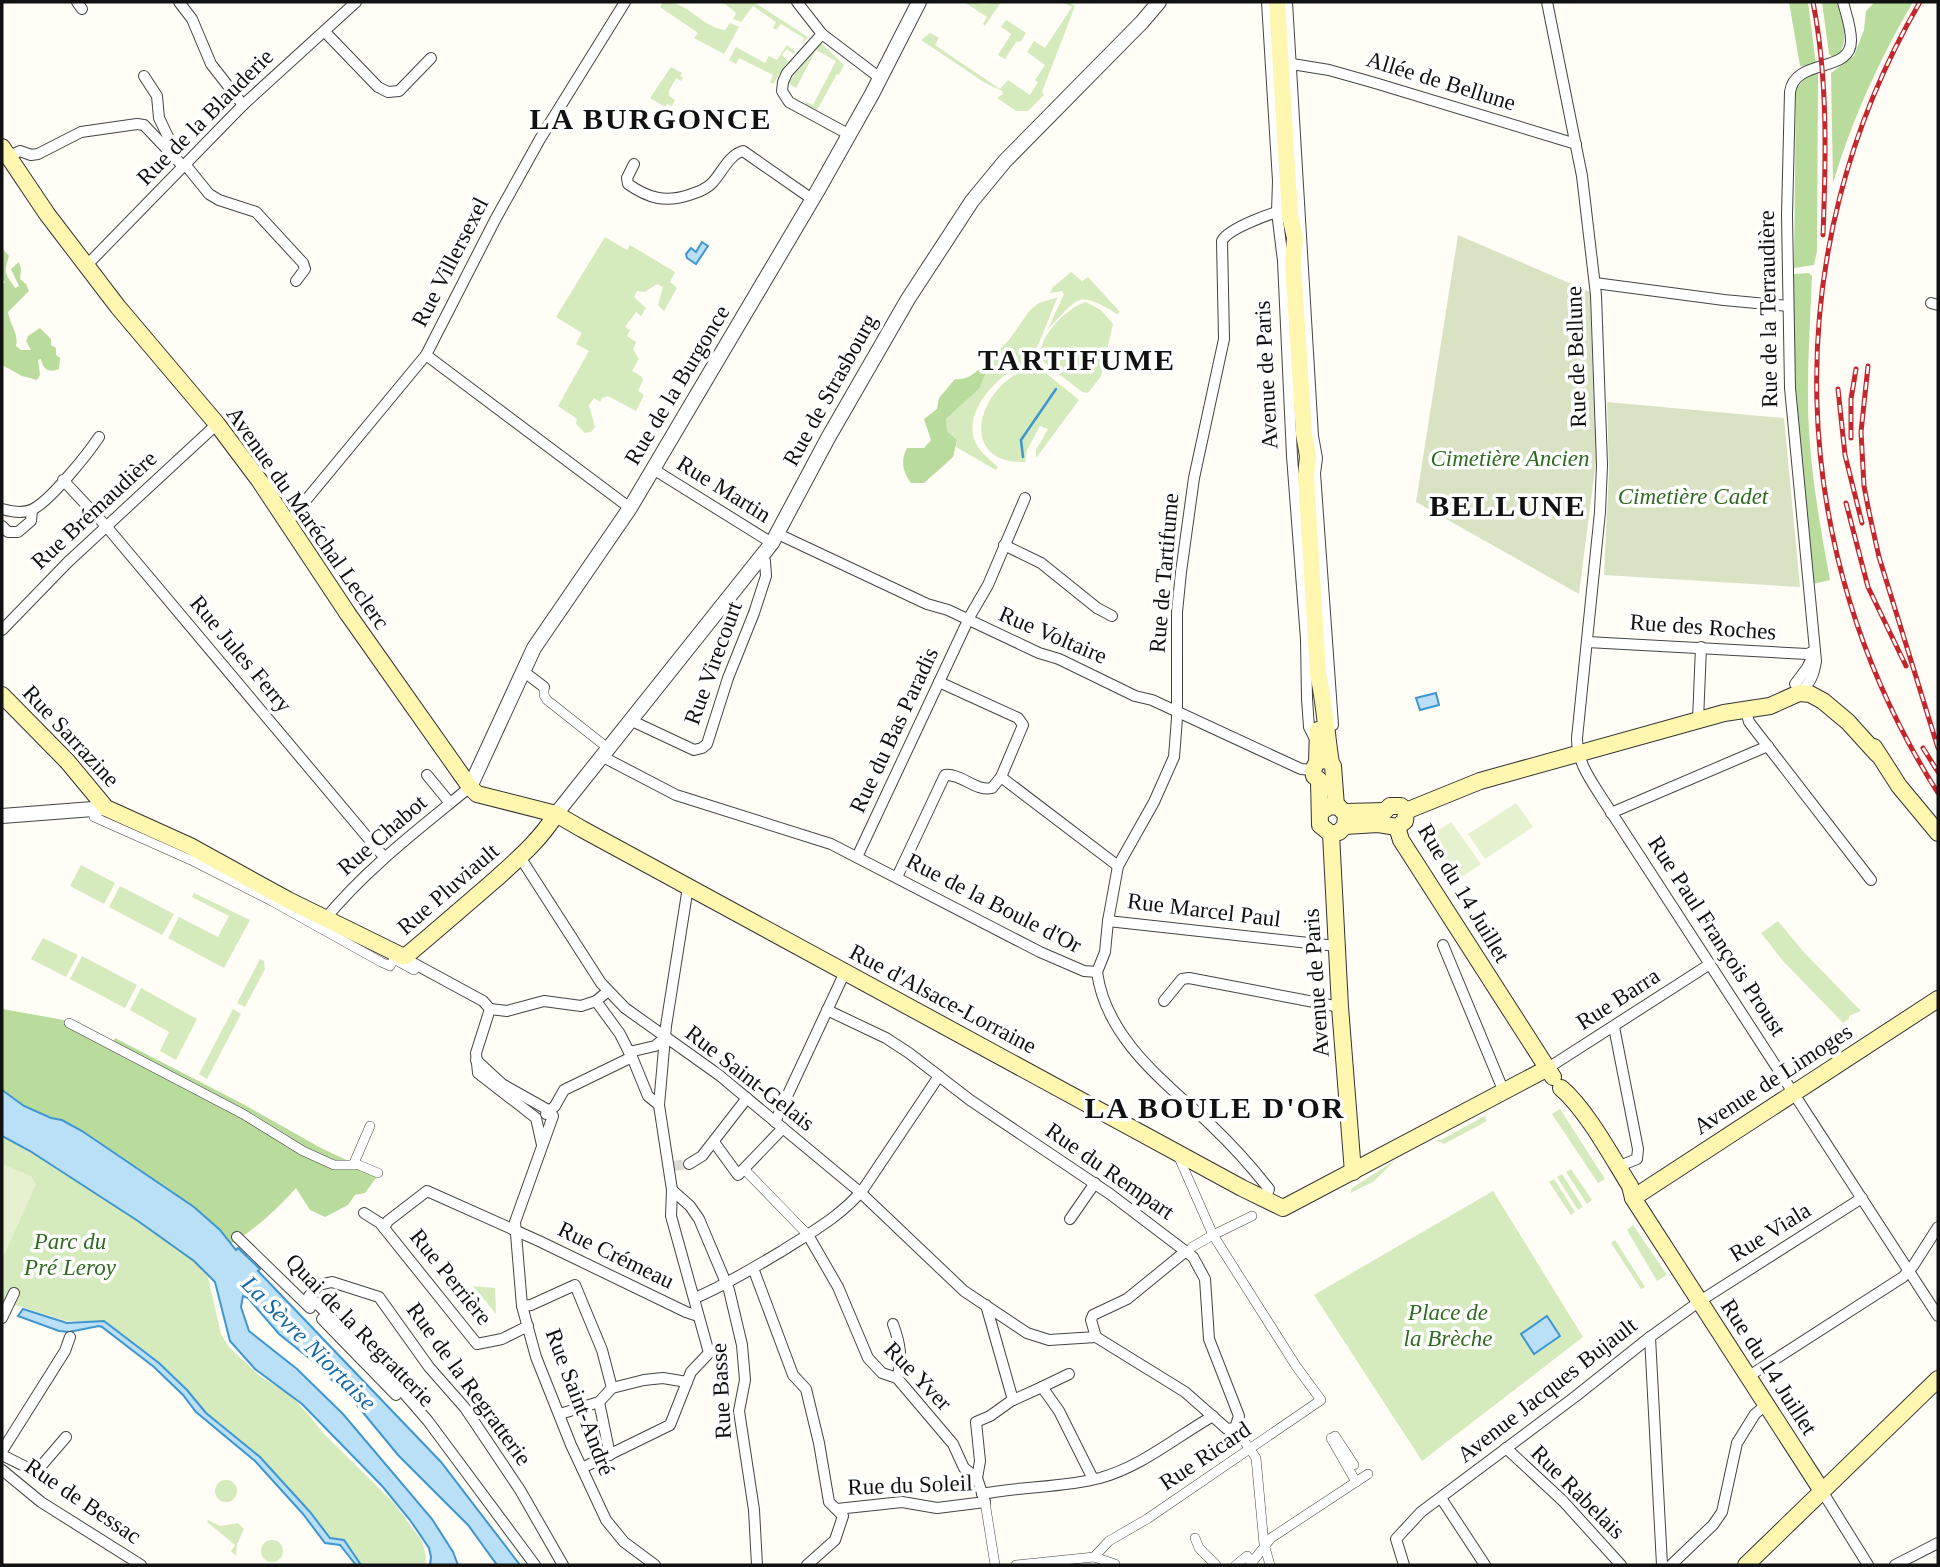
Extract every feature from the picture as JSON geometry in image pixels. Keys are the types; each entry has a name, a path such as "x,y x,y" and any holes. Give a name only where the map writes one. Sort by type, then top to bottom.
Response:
{"main road":[{"name":"Avenue de Paris","path":"1272,2 1284,97 1286,212 1295,238 1293,263 1308,456 1306,475 1318,595 1317,653 1323,671 1324,769"},
{"name":"Avenue du Maréchal Leclerc","path":"4,152 86,266 217,424 259,480 348,614 470,787"},
{"name":"Avenue de Paris","path":"1323,671 1315,698 1318,743 1336,818 1336,946 1353,1172"},
{"path":"1724,713 1770,706 1801,687"},
{"path":"1336,818 1405,821 1406,811 1480,781 1724,713 1801,687 1837,698 1858,719 1866,729 1877,754 1921,815 1938,833"},
{"name":"Rue Sarrazine","path":"2,695 67,761 99,808"},
{"name":"Rue d'Alsace-Lorraine","path":"470,787 477,794 556,814 1283,1208 1353,1172"},
{"path":"99,808 190,846 410,963"},
{"name":"Rue Pluviault","path":"410,963 547,830 556,814"},
{"name":"Rue du 14 Juillet","path":"1390,821 1561,1088 1566,1102 1615,1178 1632,1196 1822,1491"},
{"path":"547,830 555,827 582,829"},
{"name":"Avenue de Limoges","path":"1632,1196 1938,999"},
{"path":"1353,1172 1548,1068"},
{"name":"Rue du 14 Juillet","path":"1561,1088 1572,1097 1630,1186 1632,1196"},
{"path":"1746,1565 1938,1379"},
{"path":"1739,1565 1811,1496 1822,1491"}],"street":[{"path":"179,2 195,25 211,64 243,105"},
{"name":"Rue de la Blauderie","path":"86,266 243,105 356,2"},
{"name":"Rue Villersexel","path":"286,523 426,355 495,220 625,2"},
{"path":"797,2 822,34 880,78"},
{"name":"Rue de la Burgonce","path":"470,787 541,636 630,509 812,199 919,2"},
{"name":"Rue de Strasbourg","path":"556,814 775,539 828,438 908,299 972,201 1005,161 1142,22 1158,2"},
{"name":"Avenue de Paris","path":"1272,2 1278,181 1286,212 1283,261 1292,456 1306,639 1309,727 1318,743"},
{"name":"Avenue de Paris","path":"1287,2 1293,80 1306,426 1317,458 1315,472 1318,595 1323,671"},
{"name":"Rue de Bellune","path":"1547,2 1582,176 1595,283 1602,465 1600,512 1577,738 1579,754"},
{"name":"Rue de la Terraudière","path":"1801,687 1815,672 1815,651 1790,388 1788,306 1791,85 1797,75 1836,62 1852,43 1843,2"},
{"path":"325,32 378,87 388,92 399,91 431,58"},
{"path":"822,34 784,78 783,95 789,102 848,134"},
{"name":"Allée de Bellune","path":"1292,64 1329,70 1576,144"},
{"path":"144,76 157,96 159,118 171,143 170,154"},
{"path":"1284,97 1293,80"},
{"path":"4,152 38,154 81,132 144,125 214,198 252,209 275,231 303,263 305,269 296,282"},
{"path":"634,164 627,178 628,184 649,197 668,200 704,189 736,154 743,151 812,199"},
{"name":"Rue de Tartifume","path":"1097,972 1104,959 1118,866 1171,767 1176,739 1177,612 1181,572 1194,478 1224,339 1222,241 1228,233 1286,212"},
{"path":"1595,283 1788,306"},
{"path":"426,355 630,509"},
{"name":"Rue Brémaudière","path":"2,629 106,526 217,424"},
{"path":"2,509 16,512 32,510 63,480 99,437"},
{"name":"Rue Martin","path":"653,469 775,539"},
{"name":"Rue Jules Ferry","path":"63,480 106,526 384,857"},
{"name":"Rue du Bas Paradis","path":"857,856 968,620 988,585 1025,499"},
{"path":"2,526 8,533 18,533 31,521 32,510"},
{"name":"Rue Voltaire","path":"775,539 927,604 948,610 1301,769 1324,769"},
{"path":"1004,545 1041,563 1097,608 1112,615"},
{"name":"Rue Virecourt","path":"630,720 694,750 707,744 766,576 762,556"},
{"name":"Rue des Roches","path":"1587,642 1807,654 1815,651"},
{"path":"1698,720 1700,647"},
{"path":"523,671 544,687 547,700 606,753"},
{"path":"897,877 945,775 952,775 986,790 992,788 1001,777 1022,729 1021,721 939,682"},
{"path":"1746,711 1749,722 1871,880"},
{"path":"1611,813 1769,746"},
{"name":"Rue de la Boule d'Or","path":"606,753 676,795 792,831 857,856 1059,960 1084,971 1097,972 1103,998 1132,1049 1244,1160 1269,1189 1265,1200"},
{"name":"Rue Paul François Proust","path":"1579,754 1586,773 1611,813 1938,1315"},
{"path":"427,775 450,803"},
{"path":"1001,777 1118,866"},
{"name":"Rue Chabot","path":"321,917 384,857 470,787"},
{"path":"2,816 99,808"},
{"path":"99,808 94,817 193,861 381,962 390,966 394,959 413,963 483,1001 490,1009 508,1011 544,1001 581,1006 596,1001 607,992"},
{"name":"Rue Saint-Gelais","path":"520,857 607,992 641,1022 719,1075 861,1193 949,1278 1027,1334 1049,1340 1096,1337"},
{"path":"582,1468 670,1425 694,1368 709,1353 671,1216 670,1166 659,1105 665,1038 688,887"},
{"name":"Rue Marcel Paul","path":"1108,921 1336,946"},
{"path":"1443,945 1504,1092"},
{"name":"Rue Barra","path":"1548,1068 1710,964"},
{"path":"714,1142 738,1175 779,1125 845,972"},
{"path":"1164,1000 1182,979 1189,978 1340,1007"},
{"path":"596,1001 620,1034 648,1096 659,1105"},
{"path":"490,1009 476,1069 481,1077 536,1118 542,1145"},
{"name":"Rue du Rempart","path":"827,1010 886,1038 970,1100 1189,1249 1205,1279 1209,1339 1239,1416 1235,1427 1250,1448"},
{"path":"69,1023 243,1114 303,1151 334,1165 355,1165 378,1173"},
{"path":"1614,1027 1639,1149 1637,1158 1617,1167"},
{"path":"536,1118 555,1106 564,1090 630,1055 655,1046 665,1038"},
{"path":"476,1060 502,1084 550,1111 553,1122 542,1145 515,1222 515,1230"},
{"path":"695,1298 727,1284 808,1235 861,1193 939,1076"},
{"path":"689,1164 698,1161 747,1098"},
{"path":"355,1165 355,1159 370,1126"},
{"path":"1176,1152 1213,1235"},
{"path":"744,1169 808,1235"},
{"path":"1070,1219 1095,1183"},
{"name":"Rue Basse","path":"672,1190 690,1206 699,1219 727,1284 745,1365 739,1411 754,1510 757,1565"},
{"name":"Rue Crémeau","path":"427,1192 698,1316"},
{"name":"Rue Perrière","path":"384,1228 388,1221 427,1192"},
{"name":"Rue Viala","path":"1700,1301 1862,1198"},
{"name":"Rue Perrière","path":"364,1213 384,1228 477,1343 502,1339 528,1326"},
{"path":"1235,1427 1227,1429 1185,1392 1096,1337 1090,1320 1093,1315 1127,1299 1189,1249 1252,1216"},
{"path":"1749,1376 1909,1271 1938,1227"},
{"name":"Rue Saint-André","path":"515,1230 522,1306 536,1357 582,1468 606,1520 624,1542 655,1565"},
{"name":"Rue Yver","path":"808,1235 838,1287 868,1358 882,1373 897,1378 953,1444 964,1468 977,1478 983,1498"},
{"name":"Rue Ricard","path":"1094,1557 1109,1541 1146,1519 1321,1400 1296,1366 1213,1235"},
{"name":"Quai de la Regratterie","path":"237,1237 293,1290 452,1455"},
{"path":"579,1261 575,1285 602,1350 612,1388"},
{"path":"753,1268 793,1375 806,1389 830,1502 843,1516 835,1540 807,1565"},
{"name":"Rue de la Regratterie","path":"309,1296 319,1285 332,1282 379,1297 429,1367 465,1408 520,1490 563,1565"},
{"path":"522,1306 531,1305 575,1285"},
{"path":"2,1318 14,1293"},
{"name":"Quai de la Regratterie","path":"309,1296 383,1369 428,1421 535,1565"},
{"name":"Avenue Jacques Bujault","path":"1404,1565 1396,1539 1421,1512 1700,1301"},
{"path":"986,1305 1013,1400"},
{"path":"893,1324 902,1363 897,1378"},
{"path":"66,1437 36,1472 2,1453 65,1351 70,1337"},
{"path":"1650,1337 1661,1565"},
{"path":"977,1478 980,1461 976,1422 1013,1400 1069,1374"},
{"path":"560,1414 599,1402 612,1388 643,1380 663,1378 687,1382"},
{"path":"1042,1387 1059,1411 1093,1479"},
{"path":"599,1402 610,1455"},
{"path":"1671,1565 1713,1525 1722,1512 1737,1443 1755,1413 1766,1404"},
{"name":"Rue du Soleil","path":"837,1509 902,1502 937,1508 1080,1483 1128,1467 1213,1416"},
{"path":"1354,1465 1333,1437 1356,1482"},
{"path":"1250,1448 1256,1458 1264,1544 1270,1565"},
{"name":"Rue Rabelais","path":"1506,1448 1563,1501 1620,1565"},
{"name":"Rue de Bessac","path":"2,1470 41,1502 141,1565"},
{"path":"1236,1565 1247,1556 1251,1563 1264,1544 1368,1474"},
{"name":"Rue du 14 Juillet","path":"1822,1491 1868,1565"},
{"path":"983,1498 995,1565"},
{"path":"1441,1498 1485,1565"},
{"path":"1195,1538 1199,1548 1216,1565"},
{"path":"1895,1565 1938,1543"},
{"path":"1016,1565 1094,1557 1115,1564"}],"green space":[{"path":"663,2 681,6 716,28 725,30 730,23 739,27 724,54 694,38 698,33 660,7"},
{"path":"723,2 754,2 808,37 802,44 804,38 781,24 776,30 773,28 776,22 753,6 741,22 733,19 736,13"},
{"path":"964,2 1001,2 985,26 983,24 987,17"},
{"path":"1062,2 1075,6 1042,92 1044,95 1028,111 1016,111 997,98 1003,94 1002,91 985,83 921,40 930,33 939,38 935,45 1000,89 1008,80 1030,95 1038,82 1035,80 1045,65 1027,52 1034,41 1045,48 1072,7"},
{"path":"1789,2 1808,2 1816,65 1800,66"},
{"path":"1822,2 1837,2 1843,25 1843,45 1835,59 1829,54"},
{"path":"1875,2 1913,2 1867,90 1833,183 1831,73 1854,56 1864,30 1866,11"},
{"path":"1006,20 1026,33 1021,41 1016,42 1005,59 998,55 1011,34 1001,27"},
{"path":"820,42 844,65 817,110 805,104 806,102 813,105 836,61 816,50 796,88 788,83"},
{"path":"787,45 796,52 794,54 787,49 782,55 788,61 773,84 770,82 773,75 739,58 736,64 729,60 736,47 765,63 769,56 777,60"},
{"path":"671,67 682,73 680,76 683,77 681,81 676,78 669,91 669,96 675,100 672,106 667,104 665,107 650,98"},
{"path":"1818,73 1817,251 1814,265 1794,268 1796,89 1807,76"},
{"name":"Cimetière Ancien","path":"1458,235 1590,292 1596,461 1579,594 1416,502"},
{"path":"605,237 627,250 630,245 675,272 670,282 677,288 664,311 658,305 663,287 657,284 645,292 637,291 634,297 646,308 641,316 636,312 625,327 630,330 627,336 636,342 633,349 639,359 632,371 642,377 638,391 644,395 636,411 608,396 600,402 594,398 589,405 595,427 591,432 585,433 576,424 577,419 558,406 589,351 576,344 582,333 556,317"},
{"path":"2,248 9,256 6,272 9,279 15,288 19,286 11,269 19,262 20,279 29,291 8,312 16,346 21,350 31,350 26,341 28,336 40,328 51,339 51,345 56,348 56,355 60,358 59,369 52,371 45,368 41,359 38,360 40,375 37,380 22,376 2,365 2,285 5,282 2,279"},
{"path":"1071,272 1082,281 1088,277 1120,312 1117,314 1093,301 1079,300 1048,329 1064,294 1062,291 1050,293 1053,287"},
{"path":"1809,273 1812,276 1808,373 1809,431 1820,525 1830,580 1813,584 1797,418 1793,307 1794,274"},
{"path":"1058,297 1032,356 995,384 977,409 972,429 974,439 981,451 998,467 996,470 956,447 957,440 947,431 946,419 980,388 992,356 1009,340 1030,310 1039,303"},
{"path":"1086,302 1101,310 1113,324 1101,376 1088,393 1082,392 1045,363 1041,355 1042,346 1052,327 1078,305"},
{"path":"992,356 980,388 946,419 947,431 957,440 953,457 924,483 911,483 904,471 904,457 907,448 924,448 931,440 924,419 937,409 939,398 955,379 971,376"},
{"path":"1034,368 1046,373 1079,400 1036,458 1036,450 1048,429 1040,426 1027,450 1025,462 1002,459 988,449 982,435 983,418 989,401 1001,386 1016,374"},
{"name":"Cimetière Cadet","path":"1607,402 1784,418 1800,587 1604,575 1609,471"},
{"path":"1516,803 1533,827 1485,859 1468,834"},
{"path":"1451,822 1481,864 1459,879 1428,837"},
{"path":"81,865 115,883 104,904 70,886"},
{"path":"120,886 174,914 162,935 109,907"},
{"path":"194,893 250,920 224,968 168,938 179,917 218,937 229,916 192,897"},
{"path":"1778,921 1861,1011 1849,1016 1843,1023 1783,961 1761,933"},
{"path":"43,938 78,955 66,977 31,959"},
{"path":"82,956 137,985 125,1008 70,979"},
{"path":"260,959 264,961 265,969 245,1007 237,1003"},
{"path":"141,988 197,1019 176,1060 160,1051 169,1032 130,1010"},
{"path":"2,1009 70,1021 113,1043 115,1038 321,1148 378,1175 365,1193 355,1195 348,1205 325,1217 310,1210 296,1188 265,1219 231,1244 220,1230 82,1131 62,1120 24,1106 2,1090"},
{"path":"233,1009 241,1014 207,1079 199,1074"},
{"path":"1560,1109 1605,1179 1598,1183 1552,1114"},
{"path":"1485,1116 1487,1121 1444,1144 1435,1140 1441,1140"},
{"name":"Parc du Pré Leroy","path":"2,1136 30,1151 138,1221 194,1261 208,1277 221,1334 229,1347 260,1376 290,1395 323,1433 394,1503 422,1541 426,1556 425,1565 359,1565 343,1541 328,1539 283,1486 203,1412 186,1392 101,1321 66,1321 2,1301"},
{"path":"1397,1159 1373,1182 1350,1193 1352,1188"},
{"path":"2,1164 31,1176 36,1184 2,1260"},
{"path":"1571,1169 1592,1200 1587,1204 1566,1172"},
{"path":"1562,1174 1583,1207 1578,1210 1557,1177"},
{"path":"1554,1179 1575,1212 1571,1215 1549,1182"},
{"name":"Place de la Brèche","path":"1493,1191 1583,1337 1422,1461 1314,1295"},
{"path":"1633,1225 1667,1275 1657,1281 1627,1230"},
{"path":"1615,1240 1645,1287 1641,1289 1611,1243"},
{"path":"473,1286 495,1288 496,1314"},
{"path":"222,1480 230,1480 237,1487 237,1495 230,1502 222,1502 215,1495 215,1487"},
{"path":"208,1520 220,1526 238,1523 244,1529 237,1544 236,1556 231,1551 235,1545 207,1522"},
{"path":"272,1540 280,1543 283,1551 280,1559 272,1562 264,1559 261,1551 264,1543"}],"water":[{"path":"702,242 708,246 696,264 687,258 686,254 691,248 696,252"},
{"path":"1436,693 1439,705 1420,710 1416,698"},
{"name":"La Sèvre Niortaise","path":"2,1090 24,1106 62,1120 82,1131 194,1207 220,1230 236,1250 238,1248 260,1269 258,1271 441,1462 520,1565 497,1565 468,1525 398,1455 356,1404 314,1362 279,1334 248,1298 243,1296 241,1307 249,1331 297,1369 343,1414 432,1519 458,1565 430,1565 429,1548 383,1487 302,1404 255,1369 230,1341 215,1282 194,1261 138,1221 30,1151 2,1136"},
{"path":"23,1309 67,1323 104,1321 159,1363 206,1413 260,1457 330,1538 344,1540 361,1565 356,1565 340,1545 325,1543 255,1461 196,1412 154,1367 102,1327 59,1331 18,1316"},
{"path":"1547,1316 1560,1336 1534,1354 1521,1334"}],"waterway":[{"path":"1023,457 1021,440 1056,389"}],"tunnel":[{"path":"673,1166 689,1164"}],"railway":[{"path":"1813,2 1824,89 1823,235"},
{"path":"1920,2 1873,98 1840,196 1821,298 1817,400 1826,502 1850,602 1887,699 1938,793"},
{"path":"1868,366 1861,432 1864,486 1879,557 1938,748"},
{"path":"1851,438 1851,399 1856,369"},
{"path":"1838,389 1845,455 1862,523"},
{"path":"1846,503 1868,587 1906,666"},
{"path":"1923,748 1938,772"}],"district":[{"name":"LA BURGONCE","path":"651,118"},
{"name":"TARTIFUME","path":"1077,359"},
{"name":"BELLUNE","path":"1508,505"},
{"name":"LA BOULE D'OR","path":"1215,1107"}]}
